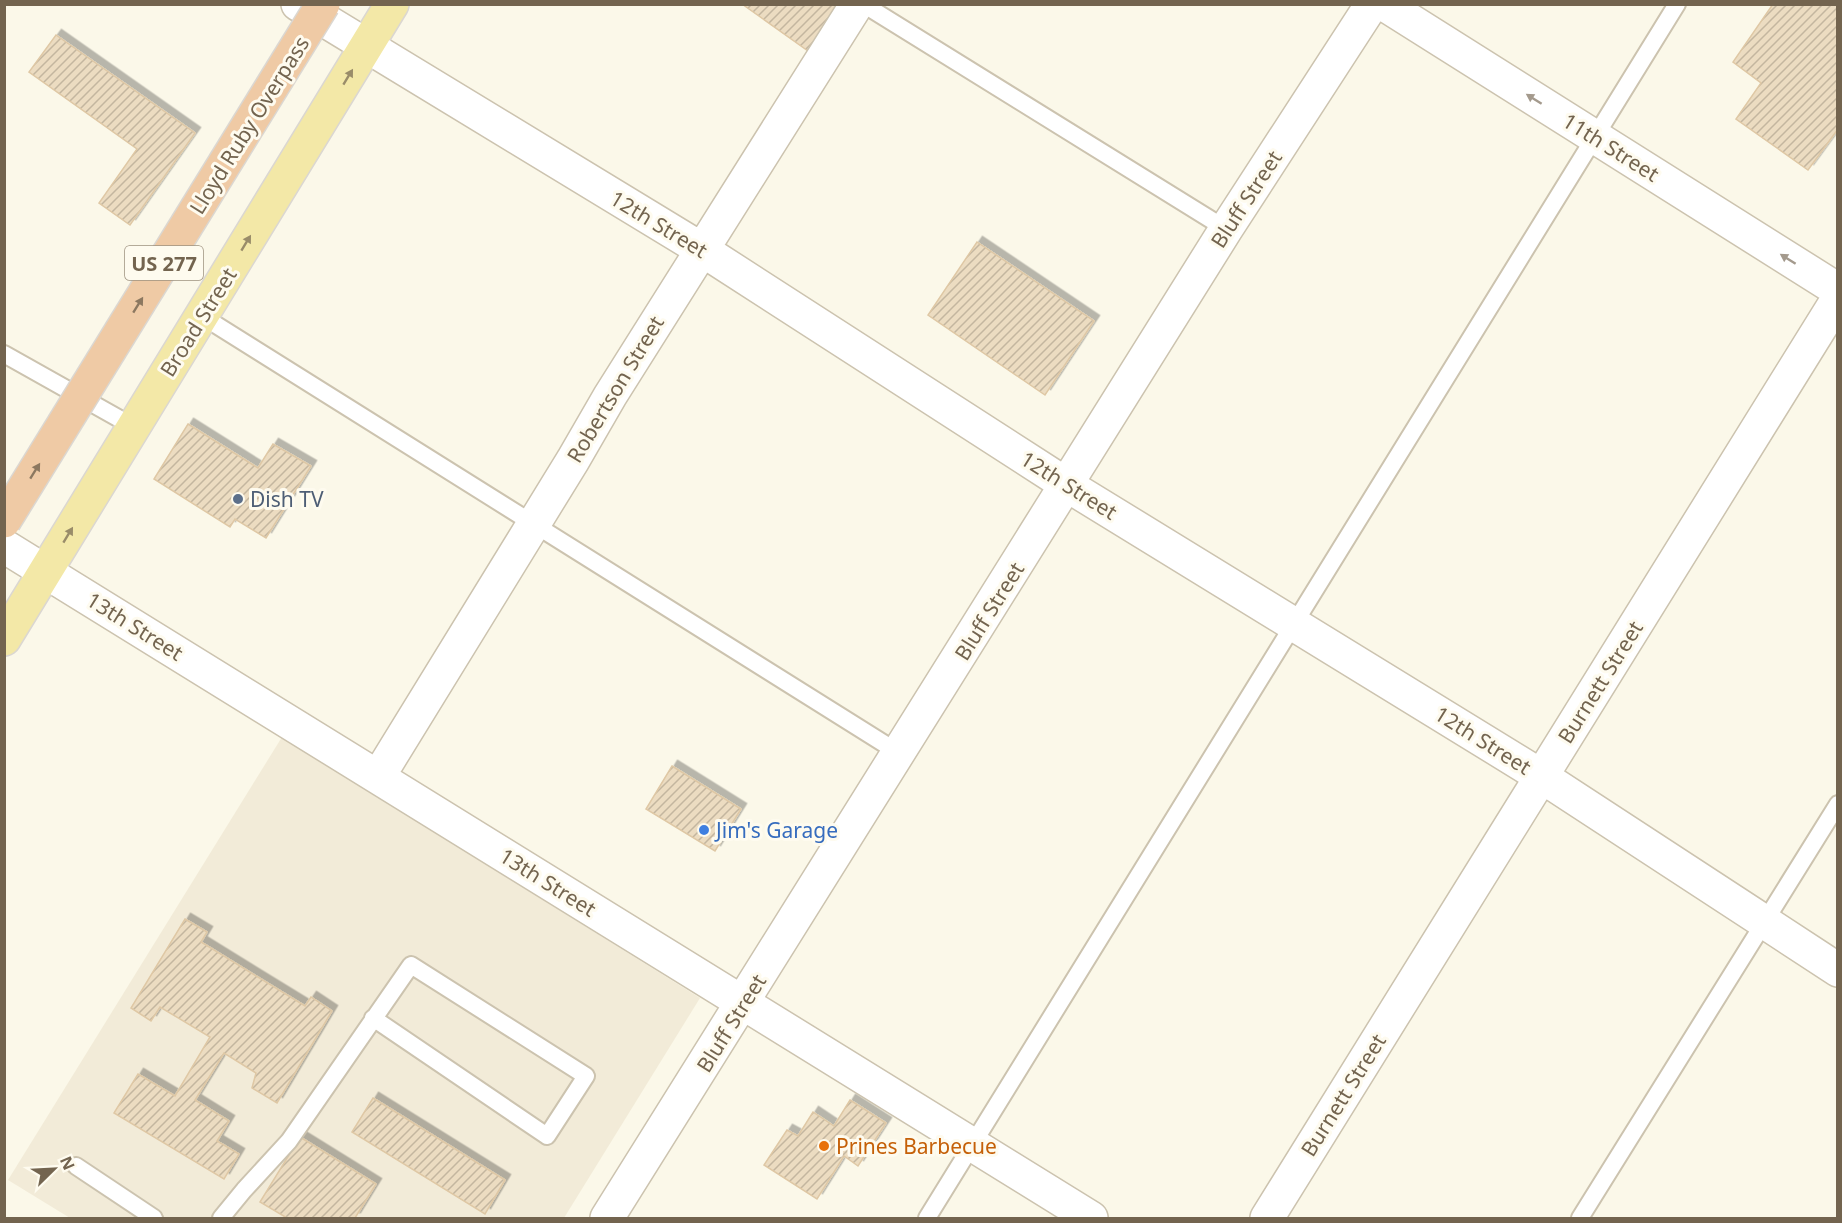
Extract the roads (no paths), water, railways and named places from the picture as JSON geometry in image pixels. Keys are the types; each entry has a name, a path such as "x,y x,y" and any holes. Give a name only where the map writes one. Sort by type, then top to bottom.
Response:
{"highway":[{"name":"Lloyd Ruby Overpass","path":"4,521 323,4"}],"main road":[{"name":"Broad Street","path":"4,639 392,4"}],"street":[{"name":"12th Street","path":"298,4 701,249 1067,485 1541,776 1838,970"},
{"name":"Robertson Street","path":"378,777 701,249 857,4"},
{"name":"Bluff Street","path":"607,1218 744,1003 1226,229 1372,4"},
{"name":"11th Street","path":"1384,4 1838,290"},
{"name":"Burnett Street","path":"1267,1218 1838,299"},
{"name":"13th Street","path":"4,546 1091,1218"}],"lane":[{"path":"863,4 1226,229"},
{"path":"927,1218 1677,4"},
{"path":"202,316 899,753"},
{"path":"4,354 134,427"},
{"path":"1580,1218 1838,804"},
{"path":"222,1218 288,1141 373,1018 411,965 585,1076 547,1136 373,1018"},
{"path":"76,1166 154,1218"}],"place":[{"name":"Dish TV","path":"238,499"},
{"name":"Jim's Garage","path":"704,830"},
{"name":"Prines Barbecue","path":"824,1146"}]}
